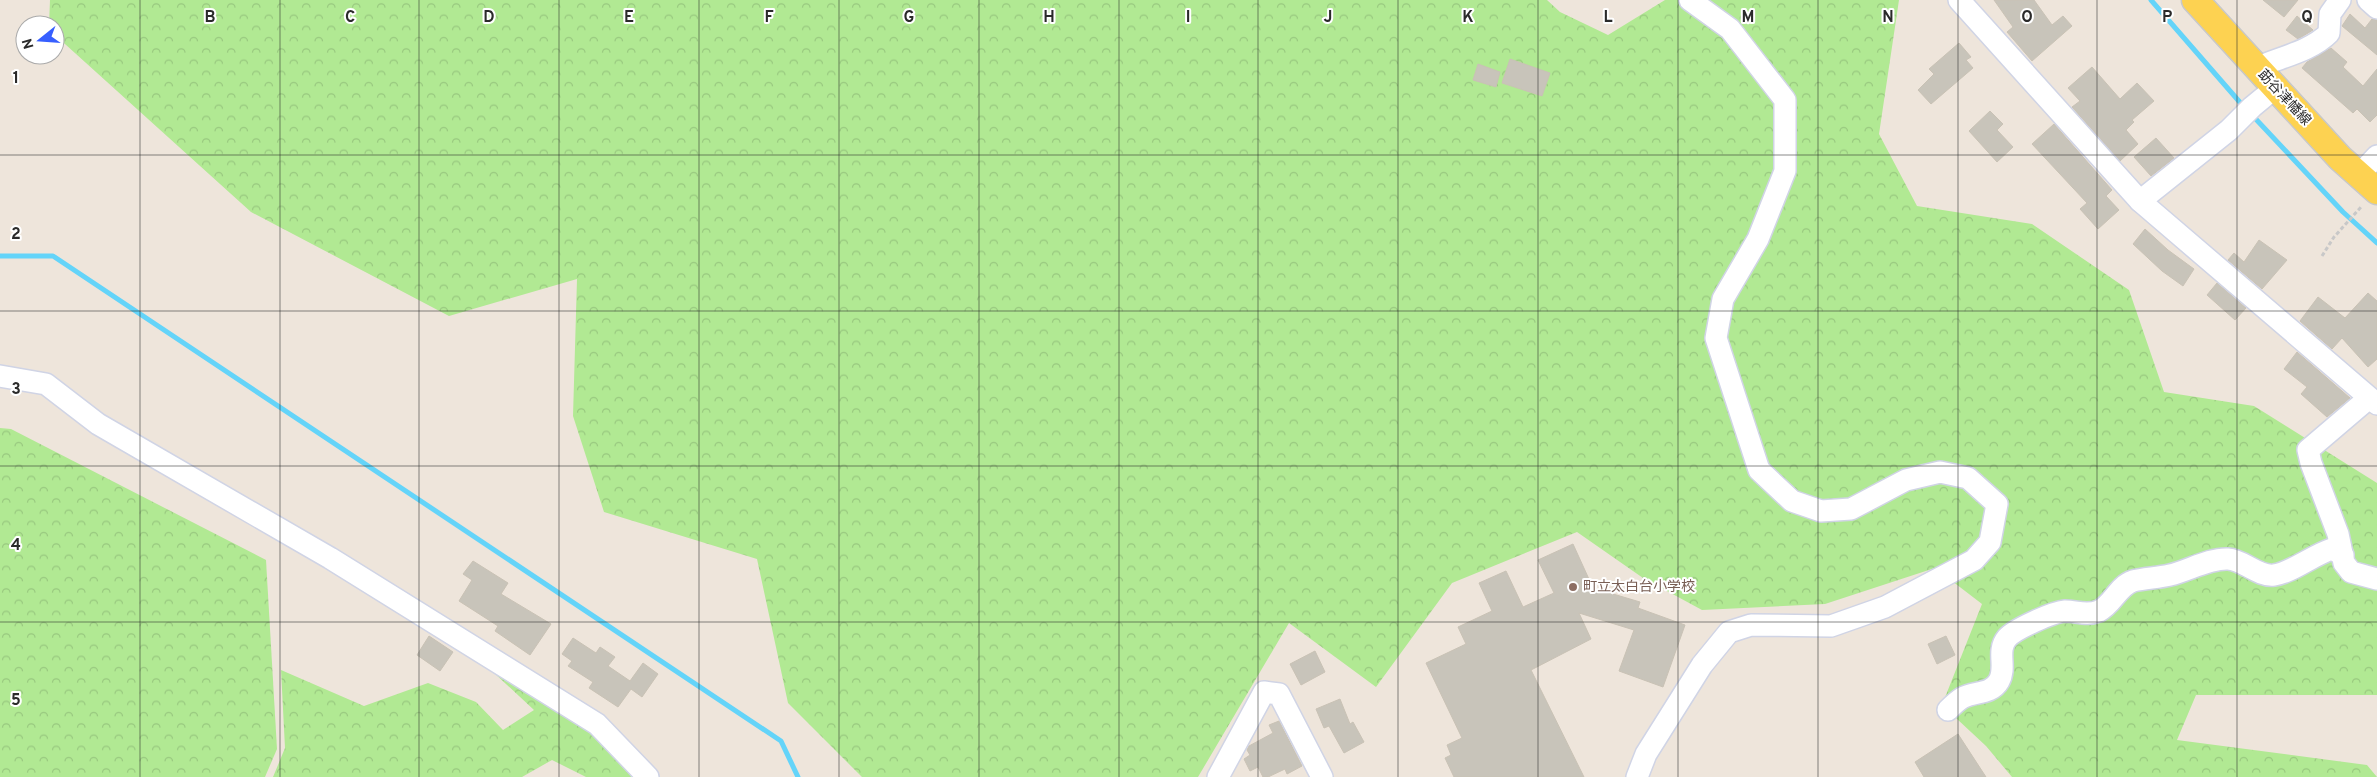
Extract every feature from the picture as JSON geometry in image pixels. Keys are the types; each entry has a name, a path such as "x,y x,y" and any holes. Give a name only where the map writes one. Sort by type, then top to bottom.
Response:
{"main road":[{"name":"莇谷津幡線","path":"2195,0 2340,158 2365,192"}],"street":[{"path":"1637,777 1646,754 1702,665 1729,632 1751,625 1831,626 1885,607 1974,560 1990,542 1997,504 1968,478 1940,472 1906,480 1851,509 1821,511 1792,501 1759,470 1716,338 1723,299 1758,239 1785,171 1784,100 1730,29 1690,0"},
{"path":"1959,0 2140,201 2373,401 2308,450 2311,463 2338,534 2344,563 2352,572 2377,579"},
{"path":"2256,68 2304,50 2323,39 2329,33 2330,14 2340,0"},
{"path":"2368,0 2377,8"},
{"path":"2140,201 2229,130 2275,88"},
{"path":"2365,192 2377,156"},
{"path":"0,376 46,384 98,424 347,568 596,724 648,777"},
{"path":"1948,710 1964,697 1982,693 1995,686 2000,680 2003,668 2001,651 2008,637 2034,622 2053,614 2066,611 2082,615 2098,611 2107,605 2124,585 2133,581 2170,575 2228,559 2272,575 2288,571 2316,554 2332,549 2343,555"},
{"path":"1222,774 1264,692 1279,694 1322,777"}],"path":[{"path":"2322,256 2365,192"}],"green space":[{"path":"50,0 1547,0 1560,12 1608,35 1665,0 1899,0 1879,134 1917,206 2032,224 2129,290 2164,392 2254,406 2377,483 2377,695 2196,695 2177,740 2367,765 2377,777 2012,777 1986,746 1942,705 1982,604 1935,568 1825,604 1702,610 1643,578 1577,532 1452,583 1376,687 1289,623 1198,777 862,777 788,703 757,559 604,512 573,416 577,279 449,316 251,212 65,44 65,15 49,15"},
{"path":"0,428 11,429 266,560 277,749 265,777 0,777"},
{"path":"281,670 364,706 428,683 476,702 503,730 534,710 492,671 591,732 632,777 586,777 552,760 522,777 273,777 285,748"}],"building":[{"path":"1994,0 2034,0 2052,25 2063,16 2072,26 2032,61 2007,32 2013,27"},
{"path":"2263,0 2298,0 2284,17"},
{"path":"2350,14 2365,28 2372,19 2377,20 2377,55 2342,26"},
{"path":"2297,16 2313,30 2298,39 2286,30"},
{"path":"1959,43 1971,57 1966,60 1973,68 1931,104 1918,90 1934,74 1929,69"},
{"path":"2331,48 2347,62 2343,67 2363,86 2377,69 2377,115 2370,122 2357,109 2353,113 2302,68 2307,62"},
{"path":"1510,59 1550,73 1542,96 1502,83"},
{"path":"1478,64 1500,72 1496,87 1473,80"},
{"path":"2092,67 2120,99 2137,83 2154,101 2132,120 2134,122 2126,130 2138,144 2120,161 2072,107 2080,101 2068,88"},
{"path":"1990,111 2003,124 1997,130 2013,147 1997,162 1969,131"},
{"path":"2054,124 2112,190 2106,196 2119,210 2098,229 2080,209 2087,203 2032,144"},
{"path":"2156,138 2174,158 2151,176 2134,157"},
{"path":"2145,229 2168,250 2194,269 2183,286 2162,271 2133,244"},
{"path":"2259,240 2287,260 2262,289 2228,260 2234,253 2244,262"},
{"path":"2217,283 2246,308 2235,320 2207,295"},
{"path":"2368,293 2377,301 2377,359 2368,367 2342,338 2332,349 2300,321 2318,297 2345,318"},
{"path":"2297,352 2350,398 2327,417 2301,394 2307,387 2284,369"},
{"path":"1573,544 1593,588 1640,602 1638,608 1685,625 1663,687 1619,671 1634,630 1579,613 1591,639 1531,670 1584,777 1454,777 1445,758 1451,755 1447,745 1462,738 1426,663 1466,644 1458,627 1492,611 1479,583 1506,571 1523,607 1554,593 1538,560"},
{"path":"473,561 508,583 501,594 551,624 530,655 495,631 498,626 459,601 472,580 463,574"},
{"path":"429,636 453,652 440,671 417,655"},
{"path":"1946,636 1955,655 1937,664 1928,644"},
{"path":"573,638 596,653 600,647 615,657 608,666 630,681 643,663 658,674 642,697 631,689 618,707 589,688 593,682 568,666 572,661 562,654"},
{"path":"1315,651 1325,672 1301,685 1290,664"},
{"path":"1340,699 1350,724 1353,722 1364,742 1344,753 1329,726 1324,728 1316,709"},
{"path":"1279,721 1302,766 1287,774 1285,769 1268,777 1263,777 1258,767 1250,771 1244,759 1250,755 1247,750 1249,746 1273,733 1269,725"},
{"path":"1958,734 1986,777 1924,777 1915,762"}],"waterway":[{"path":"2151,0 2244,107"},
{"path":"2252,115 2343,212 2377,243"},
{"path":"0,256 53,256 781,741 798,777"}],"place":[{"name":"町立太白台小学校","path":"1573,587"}]}
